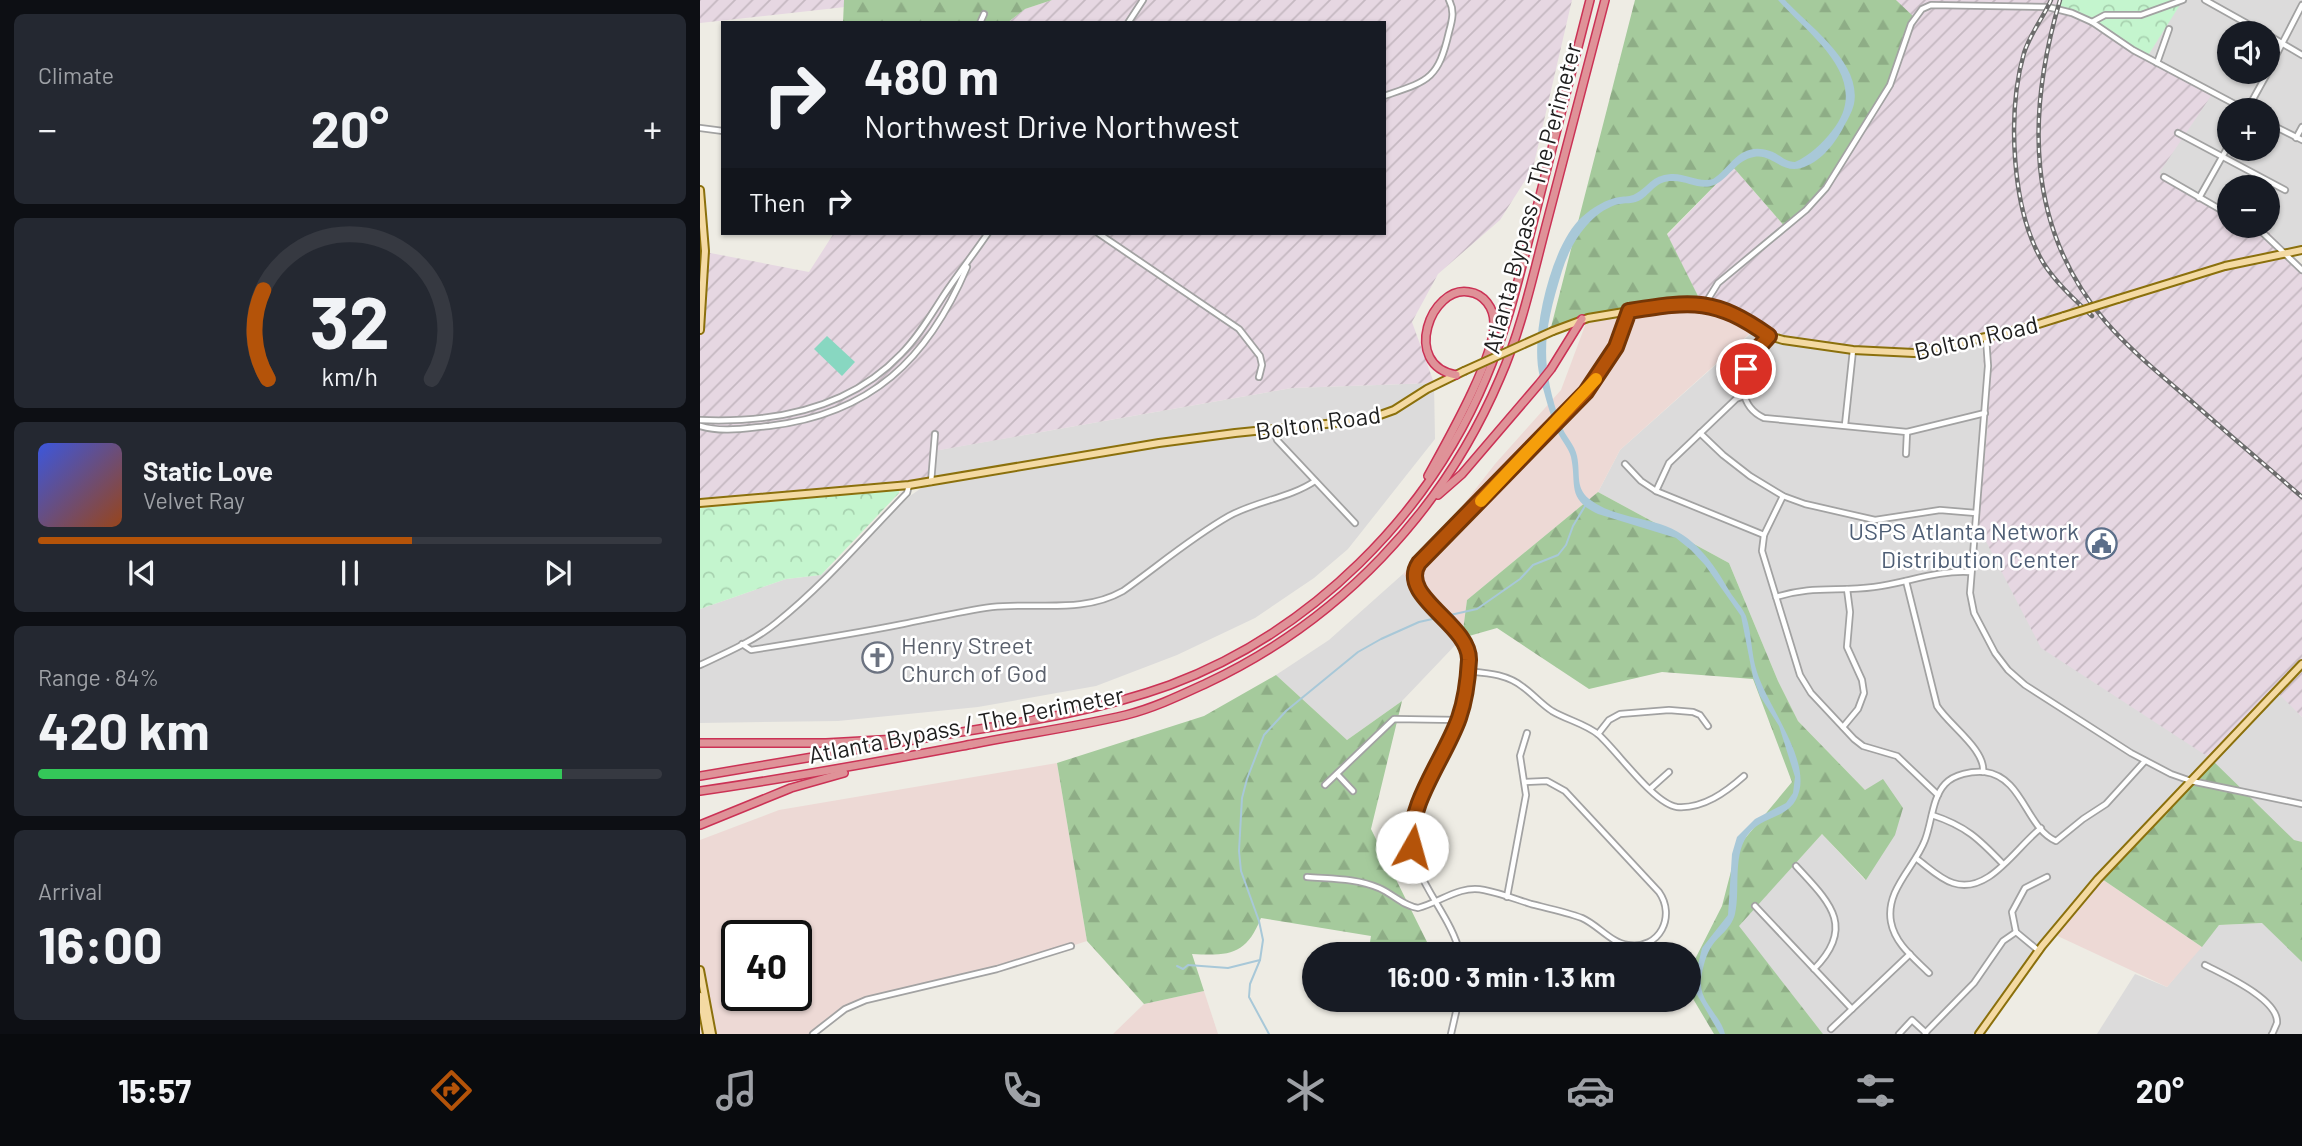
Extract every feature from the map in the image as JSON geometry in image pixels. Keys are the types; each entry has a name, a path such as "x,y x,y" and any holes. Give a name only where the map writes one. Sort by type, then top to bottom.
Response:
{"highway":[{"name":"Atlanta Bypass / The Perimeter","path":"700,776 1101,707 1170,685 1220,663 1261,639 1326,593 1379,543 1412,504 1458,436 1478,397 1498,349 1519,278 1590,0"},
{"name":"Atlanta Bypass / The Perimeter","path":"700,791 891,761 1128,715 1175,698 1222,676 1275,646 1331,606 1387,553 1430,502 1460,458 1481,420 1514,342 1605,0"},
{"path":"1412,504 1469,396 1492,336 1494,320 1489,305 1480,296 1469,292 1452,294 1441,302 1427,331 1431,362 1439,370 1456,375"},
{"path":"1430,502 1462,474 1531,393 1582,319"},
{"path":"700,743 826,743 937,736"},
{"path":"700,825 791,788 891,761"}],"main road":[{"path":"700,190 705,251 700,330"},
{"name":"Bolton Road","path":"700,503 909,485 1158,443 1331,425 1378,417 1464,371 1582,319 1678,303 1704,304 1747,320 1769,336 1783,340 1853,350 1914,353 1986,338 2225,266 2302,250"},
{"path":"1979,1034 2039,951 2098,879 2302,664"},
{"path":"700,970 712,1034"},
{"path":"700,996 707,1034"}],"street":[{"path":"1129,21 1143,0"},
{"path":"1386,95 1424,81 1436,70 1444,55 1453,15 1449,0"},
{"path":"2092,22 2105,16 2141,15 2183,0"},
{"path":"2205,0 2243,21"},
{"path":"1704,304 1718,283 1806,209 1826,188 1890,85 1911,24 1922,9 1940,4 2048,7 2092,22 2157,63 2223,98"},
{"path":"2280,49 2302,5"},
{"path":"981,21 984,14"},
{"path":"2157,63 2169,29"},
{"path":"2280,41 2302,55"},
{"path":"2280,129 2299,139 2302,127"},
{"path":"700,128 721,131"},
{"path":"2178,133 2217,153"},
{"path":"2199,198 2219,161"},
{"path":"2231,161 2285,190"},
{"path":"2164,177 2217,208"},
{"path":"700,420 783,415 811,409 840,398 866,383 907,348 987,235"},
{"path":"1101,235 1239,329 1260,356 1262,366 1259,377"},
{"path":"2269,238 2302,270"},
{"path":"700,428 730,430 796,422 828,414 866,396 899,370 920,348 955,294 969,261"},
{"path":"1456,942 1424,882 1412,847 1412,825 1458,720 1469,659 1466,648 1447,620 1416,587 1415,570 1586,392 1607,362 1629,311"},
{"path":"1769,336 1749,361 1744,379 1744,396 1751,410 1764,418 1907,432 1985,413"},
{"path":"1986,338 1989,366 1970,593 1975,613 1995,653 2008,670 2025,685 2145,761 2190,781 2302,804"},
{"path":"1845,426 1853,350"},
{"path":"1656,491 1669,463 1736,399 1744,396"},
{"path":"700,414 712,420"},
{"path":"1273,431 1277,440 1354,523"},
{"path":"1906,454 1907,432"},
{"path":"931,482 935,433"},
{"path":"1700,433 1737,467 1783,496 1805,505 1875,520 1940,510 1976,513"},
{"path":"1625,464 1641,481 1656,491 1764,535"},
{"path":"742,645 751,650 830,638 990,607 1070,607 1106,599 1123,591 1230,515 1315,481"},
{"path":"700,665 742,645 776,623 835,569 907,493 909,485"},
{"path":"1783,496 1764,535 1762,551 1800,676 1811,693 1863,746 1897,757 1937,795"},
{"path":"1776,597 1809,589 1875,587 1946,572 1970,572"},
{"path":"1906,581 1937,706 1943,716 1978,752 1983,763 1983,772"},
{"path":"1843,727 1858,709 1864,692 1862,680 1847,647 1850,612 1847,589"},
{"path":"1468,671 1502,675 1515,681 1552,711 1598,734 1650,789 1668,804 1689,806 1715,797 1744,776"},
{"path":"1598,734 1609,720 1629,712 1693,712 1700,715 1708,726"},
{"path":"1325,785 1394,719 1458,720"},
{"path":"1507,897 1526,795 1520,755 1527,733"},
{"path":"1929,973 1894,933 1890,908 1896,888 1917,859 1937,795 1944,785 1969,772 1997,776 2010,785 2041,828 2056,841 2106,804 2145,761"},
{"path":"1650,789 1669,772"},
{"path":"1337,774 1353,791"},
{"path":"1307,877 1355,881 1374,886 1404,904 1418,908 1455,892 1483,890 1581,918 1618,942 1630,946 1642,945 1654,939 1667,918 1666,904 1660,892 1565,791 1546,781 1525,782"},
{"path":"1932,815 1968,829 2003,864"},
{"path":"1917,859 1946,880 1963,885 1983,881 2041,828"},
{"path":"1796,866 1827,900 1836,919 1833,946 1814,969"},
{"path":"2039,951 2016,932 2012,916 2014,905 2025,888 2047,877"},
{"path":"1755,906 1852,1009"},
{"path":"1899,1034 1912,1020 1926,1033 1974,983 2003,941 2016,932"},
{"path":"813,1034 845,1009 866,1000 997,969 1072,946"},
{"path":"1831,1029 1910,954"},
{"path":"2205,965 2257,993 2276,1017 2277,1024 2273,1034"},
{"path":"1451,1034 1456,1012"}],"shaded area":[{"path":"700,0 844,0 845,7 700,23"},
{"path":"1052,0 1572,0 1533,168 1500,220 1438,274 1412,322 1434,383 1292,388 934,451 930,482 700,502 700,251 809,272 833,235 1386,235 1386,21 1010,21 1025,9"},
{"path":"1896,0 2058,0 2056,6 2093,23 2147,57 2213,93 2159,173 2217,204 2217,238 2274,238 2302,268 2302,717 2276,691 2210,758 2041,648 1978,526 1988,422 1982,342 1907,356 1820,346 1757,328 1703,306 1667,235 1733,167 1787,229 1823,191 1873,118 1915,19"},
{"path":"2181,0 2302,0 2302,255 2291,256 2274,238 2280,238 2280,175 2217,175 2217,204 2159,173 2147,57"},
{"path":"1708,306 1757,327 1620,450 1598,492 1467,600 1462,638 1403,574 1428,550 1495,464 1561,390 1589,315"},
{"path":"1757,328 1820,346 1907,356 1982,341 1988,422 1978,526 2277,690 2302,717 2302,842 2144,833 2082,894 2050,932 1985,1034 1823,1034 1738,926 1822,834 1865,880 1865,790 1798,721 1778,681 1729,563 1598,492 1620,450"},
{"path":"1434,383 1435,439 1348,549 1314,578 1255,618 1177,655 1096,686 978,707 838,721 700,723 700,609 786,579 821,575 910,496 930,482 933,451 1292,388"},
{"path":"1403,574 1462,638 1402,701 1347,740 1276,675 1329,640"},
{"path":"1057,763 1087,941 991,972 912,990 839,1011 816,1034 700,1034 700,840 779,810"},
{"path":"2099,877 2202,947 2167,987 2049,932"},
{"path":"2263,923 2302,962 2302,1034 2097,1034 2135,974 2167,987 2219,925"},
{"path":"1204,991 1218,1034 1113,1034 1144,1004"}],"green space":[{"path":"844,0 1052,0 1025,9 1010,21 843,21"},
{"path":"1635,0 1896,0 1915,18 1873,118 1823,191 1787,229 1733,167 1667,234 1703,306 1589,315 1549,335"},
{"path":"2058,0 2183,0 2147,57 2093,23 2056,6"},
{"path":"827,336 855,362 842,376 814,349"},
{"path":"899,490 821,575 786,579 700,609 700,508"},
{"path":"1598,492 1729,563 1778,681 1798,721 1865,790 1883,779 1903,808 1895,835 1866,880 1822,834 1739,926 1823,1034 1714,1034 1701,1012 1701,947 1722,906 1737,848 1792,782 1753,679 1662,672 1589,689 1497,628 1462,638 1467,600"},
{"path":"1276,675 1347,740 1402,701 1371,829 1427,942 1370,942 1371,936 1261,918 1249,940 1235,951 1192,954 1204,991 1144,1004 1087,941 1057,763 1204,716"},
{"path":"2210,758 2294,840 2302,842 2302,962 2262,923 2219,925 2202,947 2099,877"}],"water":[{"path":"1778,0 1785,0 1820,34 1850,74 1854,104 1830,148 1820,158 1801,168 1788,168 1766,158 1754,157 1742,162 1724,179 1709,187 1667,181 1639,201 1615,205 1605,210 1588,223 1565,261 1548,330 1546,347 1549,383 1563,429 1576,452 1583,492 1608,510 1660,524 1683,535 1693,542 1717,570 1746,616 1757,672 1786,731 1798,763 1800,778 1796,800 1785,812 1757,826 1745,840 1739,860 1735,914 1708,952 1701,979 1702,948 1728,915 1732,854 1737,837 1755,819 1786,803 1793,793 1795,777 1779,726 1760,696 1753,677 1741,616 1705,565 1676,538 1598,514 1581,503 1577,496 1571,457 1555,426 1540,377 1537,360 1540,316 1552,269 1561,248 1582,217 1599,204 1633,195 1664,175 1713,179 1737,157 1751,150 1770,151 1795,162 1815,149 1832,131 1843,112 1846,94 1842,76 1820,44"},
{"path":"1701,979 1707,1003 1723,1027 1725,1034 1720,1034 1701,1002"}],"waterway":[{"path":"1269,1034 1249,997 1250,984 1260,960 1263,940 1241,871 1239,851 1242,798 1264,735 1286,711 1358,652 1419,622 1477,609 1520,579 1533,565 1558,555 1566,545 1585,506"},
{"path":"1177,966 1183,969 1188,965 1228,968 1260,960"}],"railway":[{"path":"2051,0 2024,53 2015,103 2015,161 2019,190 2033,242 2044,264 2060,285 2092,316"},
{"path":"2060,0 2049,42 2039,126 2040,167 2047,208 2060,247 2079,285 2115,332 2157,372 2302,497"}],"slow traffic":[{"path":"1481,501 1596,379"}],"place":[{"name":"USPS Atlanta Network Distribution Center","path":"2102,544"},
{"name":"Henry Street Church of God","path":"878,658"}],"route":[{"path":"1412,847 1410,836 1414,817 1460,717 1469,659 1466,648 1447,620 1416,587 1415,570 1419,563 1586,392 1616,347 1629,311 1694,303 1715,307 1747,320 1769,336 1752,355 1746,369"}]}
